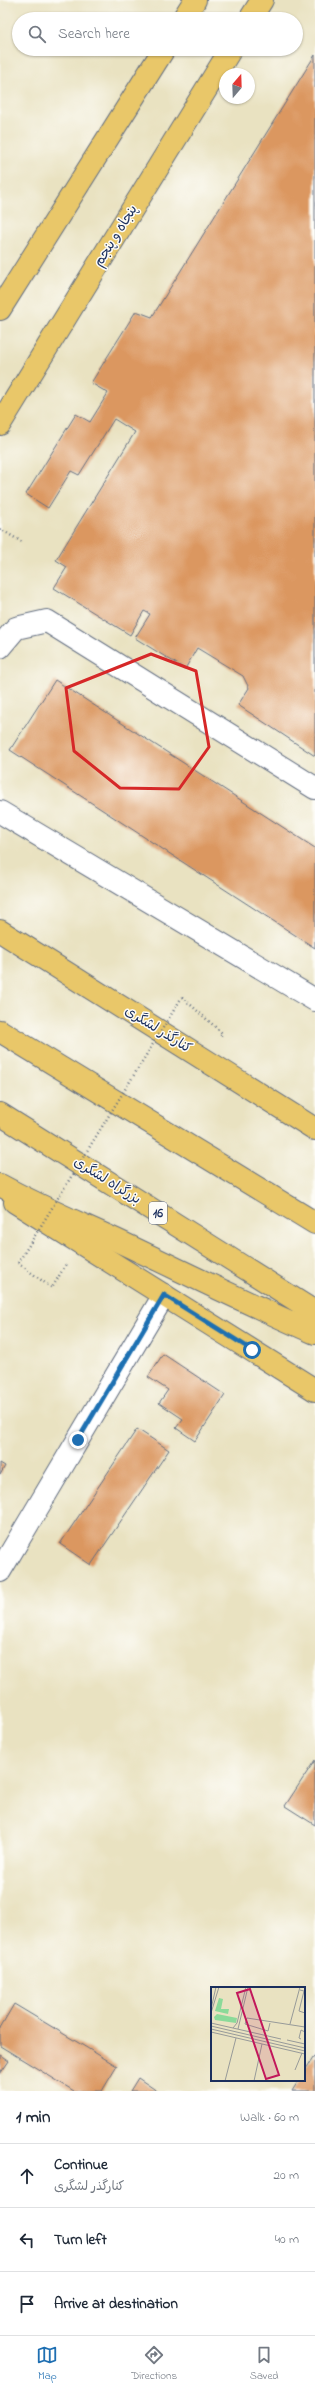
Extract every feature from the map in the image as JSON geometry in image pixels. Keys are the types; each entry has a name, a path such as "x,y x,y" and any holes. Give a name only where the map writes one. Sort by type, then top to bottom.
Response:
{"main road":[{"path":"187,12 195,0"},
{"path":"254,12 262,0"},
{"path":"0,309 160,56"},
{"name":"پنجاه و پنجم","path":"0,424 227,56"},
{"name":"کنارگذر لشگری","path":"0,931 315,1129"},
{"path":"0,1031 315,1223"},
{"name":"بزرگراه لشگری","path":"0,1114 315,1312"},
{"path":"0,1186 32,1203 315,1333"},
{"path":"0,1193 315,1390"}],"lane":[{"path":"0,648 16,628 47,621 315,788"},
{"path":"0,812 315,1000"},
{"path":"0,1571 164,1295"}],"path":[{"path":"0,529 24,543"},
{"path":"52,1288 18,1263 182,997 222,1033"}],"highlighted area":[{"path":"151,654 196,671 209,747 179,789 120,788 74,751 66,688"}],"building":[{"path":"315,55 315,756 238,705 249,688 243,676 197,648 185,669 135,638 150,614 144,611 130,635 54,588 67,567 56,560 135,432 114,419 79,475 71,471 48,508 26,494 76,414 90,422 108,393 91,383 136,311 152,317"},
{"path":"55,680 315,848 315,948 10,750"},
{"path":"163,1354 225,1395 195,1441 176,1428 183,1419 159,1403 168,1390 148,1377"},
{"path":"137,1429 169,1450 91,1565 60,1544"},
{"path":"0,1463 5,1466 0,1475"},
{"path":"315,1760 315,1825 285,1806"},
{"path":"14,2004 117,2066 102,2091 74,2091 0,2046 0,2028"},
{"path":"0,2055 9,2061 0,2074"},
{"path":"315,2055 315,2091 292,2091 298,2081 305,2081 305,2070"},
{"path":"138,2078 157,2091 130,2091"}],"route":[{"path":"78,1440 164,1295 252,1350"}]}
